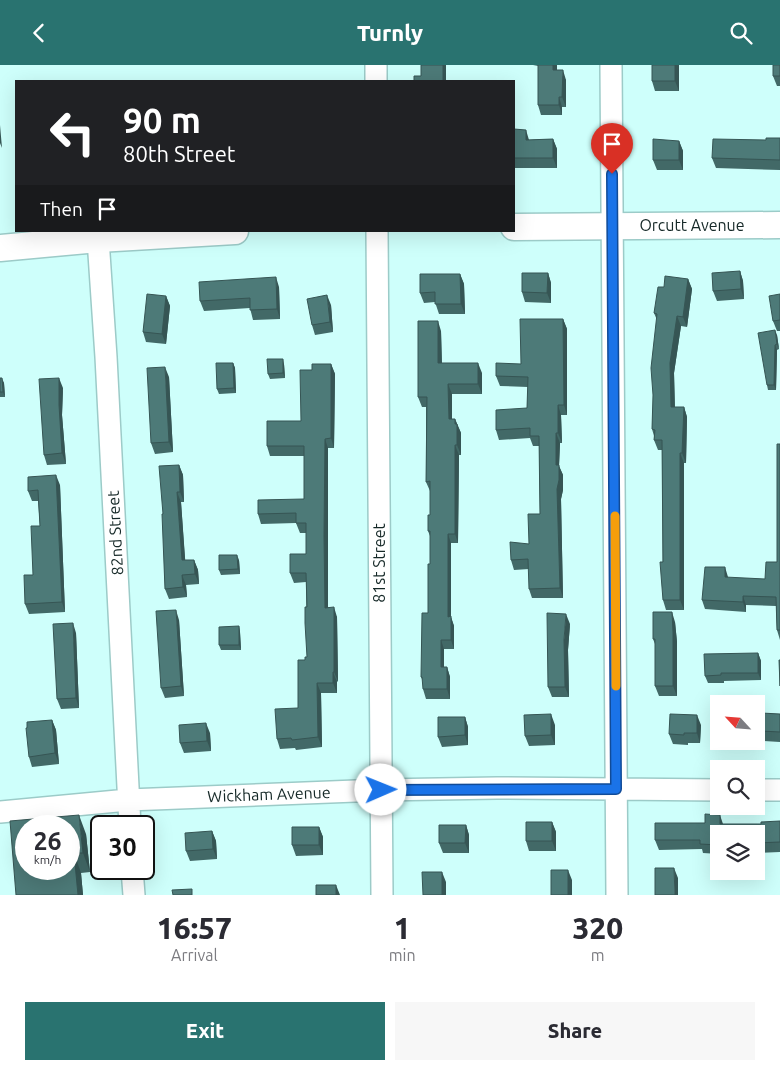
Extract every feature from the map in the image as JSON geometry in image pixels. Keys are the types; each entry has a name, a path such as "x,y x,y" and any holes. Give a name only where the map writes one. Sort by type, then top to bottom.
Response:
{"street":[{"path":"376,65 376,80"},
{"path":"611,65 617,895"},
{"name":"Orcutt Avenue","path":"515,227 780,225"},
{"path":"0,248 98,239 217,232"},
{"name":"81st Street","path":"377,232 382,895"},
{"name":"82nd Street","path":"98,239 106,357 129,815"},
{"name":"Wickham Avenue","path":"0,812 128,800 381,790 710,790"},
{"path":"765,790 780,790"},
{"path":"133,880 134,895"}],"building":[{"path":"421,65 443,65 443,80 414,80 414,76 421,76"},
{"path":"538,65 553,65 553,70 563,70 562,97 559,97 559,105 538,105"},
{"path":"652,65 675,65 675,81 652,81"},
{"path":"773,65 780,65 780,76 773,76"},
{"path":"515,129 526,130 526,140 553,139 553,158 515,158"},
{"path":"766,138 780,138 780,160 712,158 713,139 766,140"},
{"path":"653,139 679,141 679,160 653,160"},
{"path":"740,271 741,289 713,291 712,273"},
{"path":"522,273 548,273 547,293 522,292"},
{"path":"420,274 460,274 461,304 435,304 435,292 420,293"},
{"path":"665,276 688,279 683,317 677,316 670,363 671,407 684,407 682,453 680,453 680,600 663,600 660,562 663,562 662,440 654,440 655,430 652,429 653,395 651,368 657,314 654,313 658,287 664,287"},
{"path":"276,277 277,309 250,310 250,298 200,301 199,282"},
{"path":"147,294 166,296 162,334 143,332"},
{"path":"780,294 780,320 773,321 769,296"},
{"path":"327,295 330,322 312,325 307,299"},
{"path":"520,319 563,319 564,405 558,405 558,433 556,433 556,465 559,465 557,489 560,588 529,589 528,559 511,560 510,542 529,544 528,514 540,514 539,436 530,436 530,428 496,430 496,410 527,408 528,377 496,376 496,363 521,364"},
{"path":"418,321 438,321 438,363 478,363 478,384 448,384 449,419 455,419 455,424 457,424 457,445 455,445 455,534 448,534 448,617 451,616 451,640 441,640 441,667 447,667 447,689 423,689 421,677 422,613 428,613 430,481 426,482 427,397 418,397"},
{"path":"775,330 777,344 775,345 774,385 767,385 758,333"},
{"path":"267,359 283,359 283,373 268,374"},
{"path":"216,363 233,363 234,388 217,389"},
{"path":"312,364 331,364 331,438 325,439 324,536 325,608 334,607 333,683 317,683 318,737 292,740 291,738 277,739 275,709 298,708 298,660 305,660 305,657 307,657 305,623 305,607 307,607 306,573 290,573 290,554 306,554 306,523 296,523 296,513 258,514 258,500 304,499 304,446 267,446 267,421 301,421 300,370 312,370"},
{"path":"165,367 169,442 151,443 147,368"},
{"path":"0,378 2,378 3,392 0,392"},
{"path":"59,378 62,453 44,455 39,379"},
{"path":"777,444 780,444 780,630 777,630 776,597 743,596 743,602 702,600 705,567 725,567 725,577 765,579 766,562 777,562"},
{"path":"179,465 180,492 177,492 182,560 194,560 195,574 182,575 183,587 165,589 163,514 159,466"},
{"path":"56,475 62,602 25,604 24,575 33,575 31,526 40,526 38,490 28,491 28,477"},
{"path":"219,555 237,555 238,569 219,570"},
{"path":"176,610 181,686 161,688 156,611"},
{"path":"653,612 672,612 673,686 655,686"},
{"path":"547,613 566,614 564,640 565,687 548,687"},
{"path":"73,623 76,698 57,699 53,624"},
{"path":"239,626 239,645 219,645 219,627"},
{"path":"758,653 758,673 721,673 721,675 705,676 704,654"},
{"path":"765,713 780,714 780,732 765,731"},
{"path":"551,714 551,735 525,736 524,715"},
{"path":"670,714 697,715 697,733 684,733 684,735 669,734"},
{"path":"438,717 465,717 465,735 438,737"},
{"path":"52,720 55,753 29,757 27,722"},
{"path":"206,723 207,741 180,743 179,725"},
{"path":"705,814 720,815 720,824 761,824 761,822 780,821 780,842 765,843 765,825 710,825 710,845 700,844 700,840 655,840 655,823 705,823"},
{"path":"10,821 15,821 15,880 77,880 78,895 16,895"},
{"path":"526,822 552,822 552,841 526,841"},
{"path":"80,824 83,853 80,853"},
{"path":"439,825 466,825 465,843 439,843"},
{"path":"292,827 319,827 319,845 292,845"},
{"path":"212,831 213,849 186,851 185,833"},
{"path":"655,868 674,868 675,895 655,895"},
{"path":"551,870 568,870 568,895 551,895"},
{"path":"422,872 442,872 442,895 423,895"},
{"path":"316,885 336,885 336,895 316,895"},
{"path":"192,889 192,895 173,895 172,890"}],"slow traffic":[{"path":"615,516 616,686"}],"route":[{"path":"381,790 498,788 616,789 612,174"}]}
